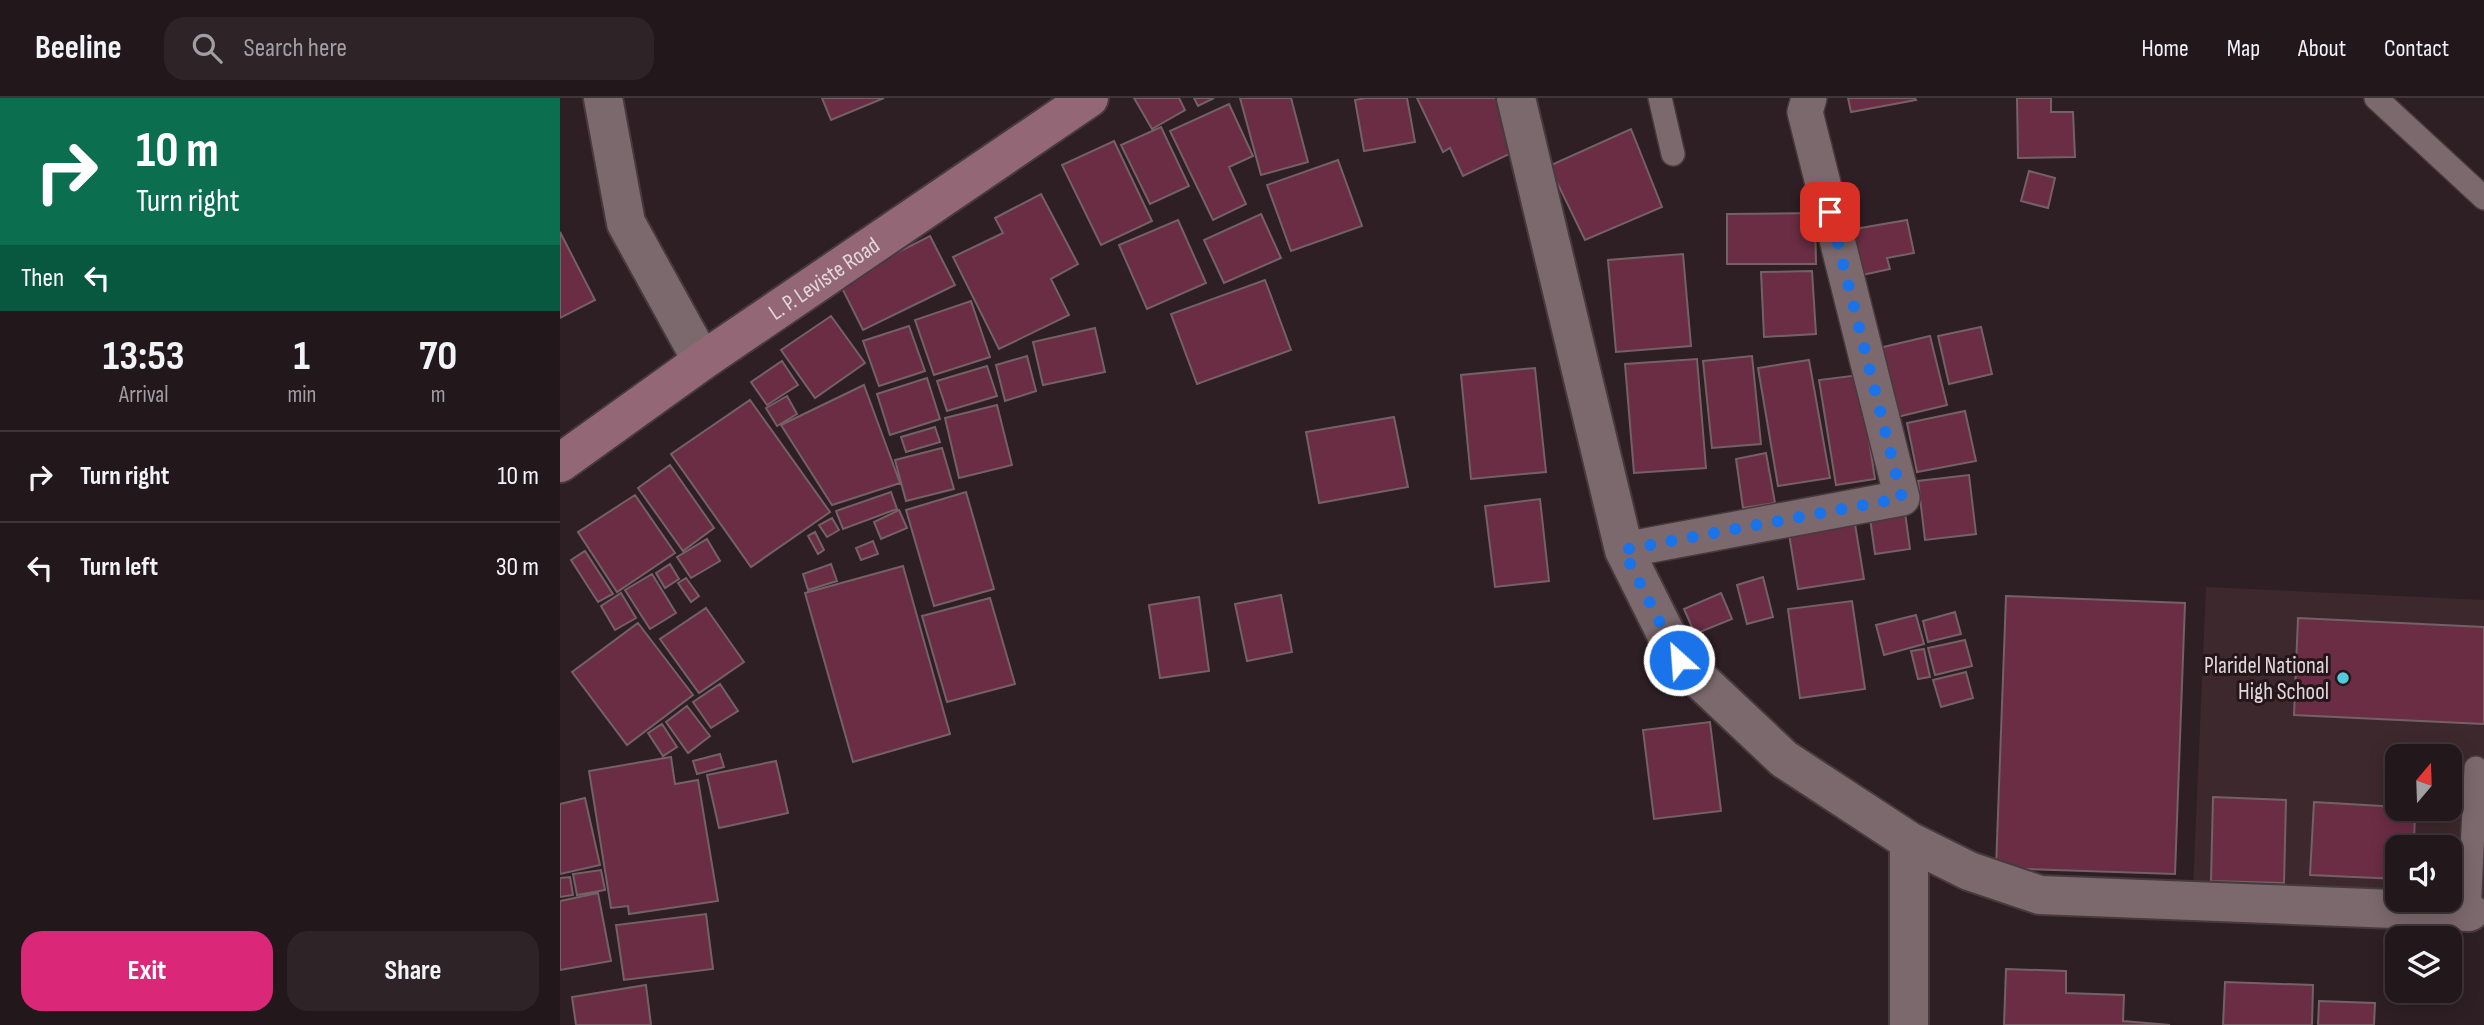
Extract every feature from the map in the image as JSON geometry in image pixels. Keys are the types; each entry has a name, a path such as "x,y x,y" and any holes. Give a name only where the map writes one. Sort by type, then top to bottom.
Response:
{"main road":[{"name":"L. P. Leviste Road","path":"560,463 702,361 1077,102"}],"street":[{"path":"604,98 626,223 702,361"},
{"path":"1516,98 1623,550 1679,660 1784,759 1909,841 1969,872 2040,895 2469,912"},
{"path":"1623,550 1902,498 1805,112 1809,98"},
{"path":"1909,841 1909,1025"}],"lane":[{"path":"1660,98 1673,154"},
{"path":"2376,98 2484,198"},
{"path":"2469,912 2476,768"}],"shaded area":[{"name":"Plaridel National High School","path":"2206,587 2484,600 2484,904 2462,903 2462,835 2385,835 2385,899 2193,890"}],"building":[{"path":"822,98 884,98 831,120"},
{"path":"1134,98 1179,98 1185,110 1152,129"},
{"path":"1194,98 1214,98 1198,106"},
{"path":"1240,98 1291,98 1308,162 1261,175"},
{"path":"1407,98 1415,142 1364,151 1355,100"},
{"path":"1417,98 1509,98 1520,149 1463,176 1450,148 1443,152"},
{"path":"1848,98 1915,98 1916,100 1851,112"},
{"path":"2017,98 2051,98 2051,112 2073,112 2075,157 2018,158"},
{"path":"1229,104 1253,156 1229,167 1246,204 1213,220 1170,131"},
{"path":"1161,127 1189,186 1150,204 1121,145"},
{"path":"1631,129 1662,207 1585,240 1549,166"},
{"path":"1114,141 1152,221 1101,245 1062,165"},
{"path":"1338,160 1362,226 1291,251 1267,185"},
{"path":"2029,171 2055,178 2048,208 2021,201"},
{"path":"1041,194 1078,264 1051,279 1069,315 999,349 953,257 1003,233 995,218"},
{"path":"1815,213 1816,264 1727,264 1727,214"},
{"path":"1261,214 1281,258 1224,283 1204,240"},
{"path":"1178,220 1206,283 1147,309 1119,245"},
{"path":"1907,220 1914,253 1887,258 1890,269 1853,277 1843,231"},
{"path":"560,232 595,300 560,318"},
{"path":"930,236 955,285 863,330 839,282"},
{"path":"1683,254 1691,346 1616,352 1608,260"},
{"path":"1812,271 1816,334 1764,337 1761,272"},
{"path":"1265,280 1291,350 1197,384 1171,314"},
{"path":"971,301 990,357 934,375 915,320"},
{"path":"831,316 865,363 815,398 781,350"},
{"path":"909,326 925,371 879,386 863,341"},
{"path":"1981,327 1992,374 1949,384 1938,336"},
{"path":"1095,328 1105,372 1043,385 1033,342"},
{"path":"1930,336 1947,405 1897,417 1879,348"},
{"path":"1027,356 1036,391 1005,401 996,365"},
{"path":"1752,356 1761,444 1712,448 1703,361"},
{"path":"1697,359 1706,468 1634,473 1625,364"},
{"path":"1809,360 1830,478 1778,486 1758,368"},
{"path":"782,361 798,385 767,405 751,382"},
{"path":"987,366 997,396 947,411 937,381"},
{"path":"1535,368 1546,472 1471,479 1461,375"},
{"path":"1859,375 1875,479 1836,485 1819,380"},
{"path":"927,378 940,419 890,435 877,394"},
{"path":"864,385 900,483 832,505 781,425"},
{"path":"787,396 797,414 777,426 766,408"},
{"path":"750,400 830,512 751,567 671,454"},
{"path":"997,405 1012,465 959,478 945,418"},
{"path":"1965,411 1976,461 1917,472 1907,423"},
{"path":"1394,417 1408,487 1319,503 1306,432"},
{"path":"935,427 940,442 906,452 901,437"},
{"path":"942,448 954,489 906,501 895,460"},
{"path":"1766,453 1775,503 1743,508 1736,459"},
{"path":"670,465 714,528 683,551 638,488"},
{"path":"1969,475 1976,534 1925,540 1918,481"},
{"path":"891,492 897,509 843,529 836,511"},
{"path":"966,492 994,589 934,606 906,510"},
{"path":"635,495 675,553 617,592 578,532"},
{"path":"1540,499 1549,581 1495,587 1485,506"},
{"path":"1904,505 1910,549 1875,554 1869,511"},
{"path":"899,510 907,528 881,539 874,522"},
{"path":"832,518 839,530 827,537 819,525"},
{"path":"1854,518 1864,579 1798,589 1788,528"},
{"path":"815,532 824,550 818,554 808,536"},
{"path":"707,539 720,561 691,578 677,557"},
{"path":"873,541 878,554 861,560 856,548"},
{"path":"585,551 613,594 598,602 571,560"},
{"path":"670,564 679,579 665,588 656,573"},
{"path":"831,564 837,581 808,590 803,574"},
{"path":"903,566 950,734 853,762 805,593"},
{"path":"652,574 676,613 650,629 625,590"},
{"path":"1763,577 1773,617 1747,624 1737,585"},
{"path":"686,578 699,596 691,602 678,583"},
{"path":"621,593 636,618 615,630 601,606"},
{"path":"1721,593 1732,619 1695,634 1684,609"},
{"path":"1281,595 1292,652 1247,661 1235,604"},
{"path":"2006,596 2185,603 2175,874 1996,868"},
{"path":"1199,597 1209,671 1160,678 1149,605"},
{"path":"990,598 1015,684 947,702 922,616"},
{"path":"1852,601 1865,689 1800,698 1788,609"},
{"path":"706,608 744,662 699,693 660,639"},
{"path":"1955,612 1961,634 1928,642 1923,621"},
{"path":"1916,615 1924,644 1884,655 1876,625"},
{"path":"2298,618 2484,627 2484,724 2294,715"},
{"path":"638,623 693,695 627,745 572,672"},
{"path":"1965,640 1972,666 1935,675 1928,648"},
{"path":"1924,649 1930,677 1918,679 1911,651"},
{"path":"1966,672 1973,698 1941,707 1933,680"},
{"path":"720,684 738,711 711,728 693,702"},
{"path":"687,706 710,736 688,753 666,722"},
{"path":"1710,722 1721,811 1654,819 1643,730"},
{"path":"662,724 677,747 663,756 648,733"},
{"path":"720,754 724,767 697,774 693,761"},
{"path":"671,757 675,784 698,780 718,901 629,914 628,906 611,908 589,771"},
{"path":"776,761 788,813 719,828 707,775"},
{"path":"2213,797 2286,800 2284,883 2211,881"},
{"path":"585,798 600,865 560,874 560,804"},
{"path":"2314,802 2385,806 2385,821 2415,821 2414,835 2385,835 2385,878 2310,875"},
{"path":"601,870 605,890 577,895 573,874"},
{"path":"570,877 573,895 560,897 560,878"},
{"path":"598,893 611,961 560,970 560,901"},
{"path":"706,914 713,969 624,980 616,925"},
{"path":"2006,969 2066,971 2066,993 2124,995 2123,1021 2170,1025 2004,1025"},
{"path":"2225,982 2313,985 2312,1025 2223,1025"},
{"path":"646,985 651,1025 576,1025 572,997"},
{"path":"2319,1001 2375,1003 2374,1025 2318,1025"}],"place":[{"name":"Plaridel National High School","path":"2343,678"}],"route":[{"path":"1679,660 1623,550 1902,498 1830,212"}]}
